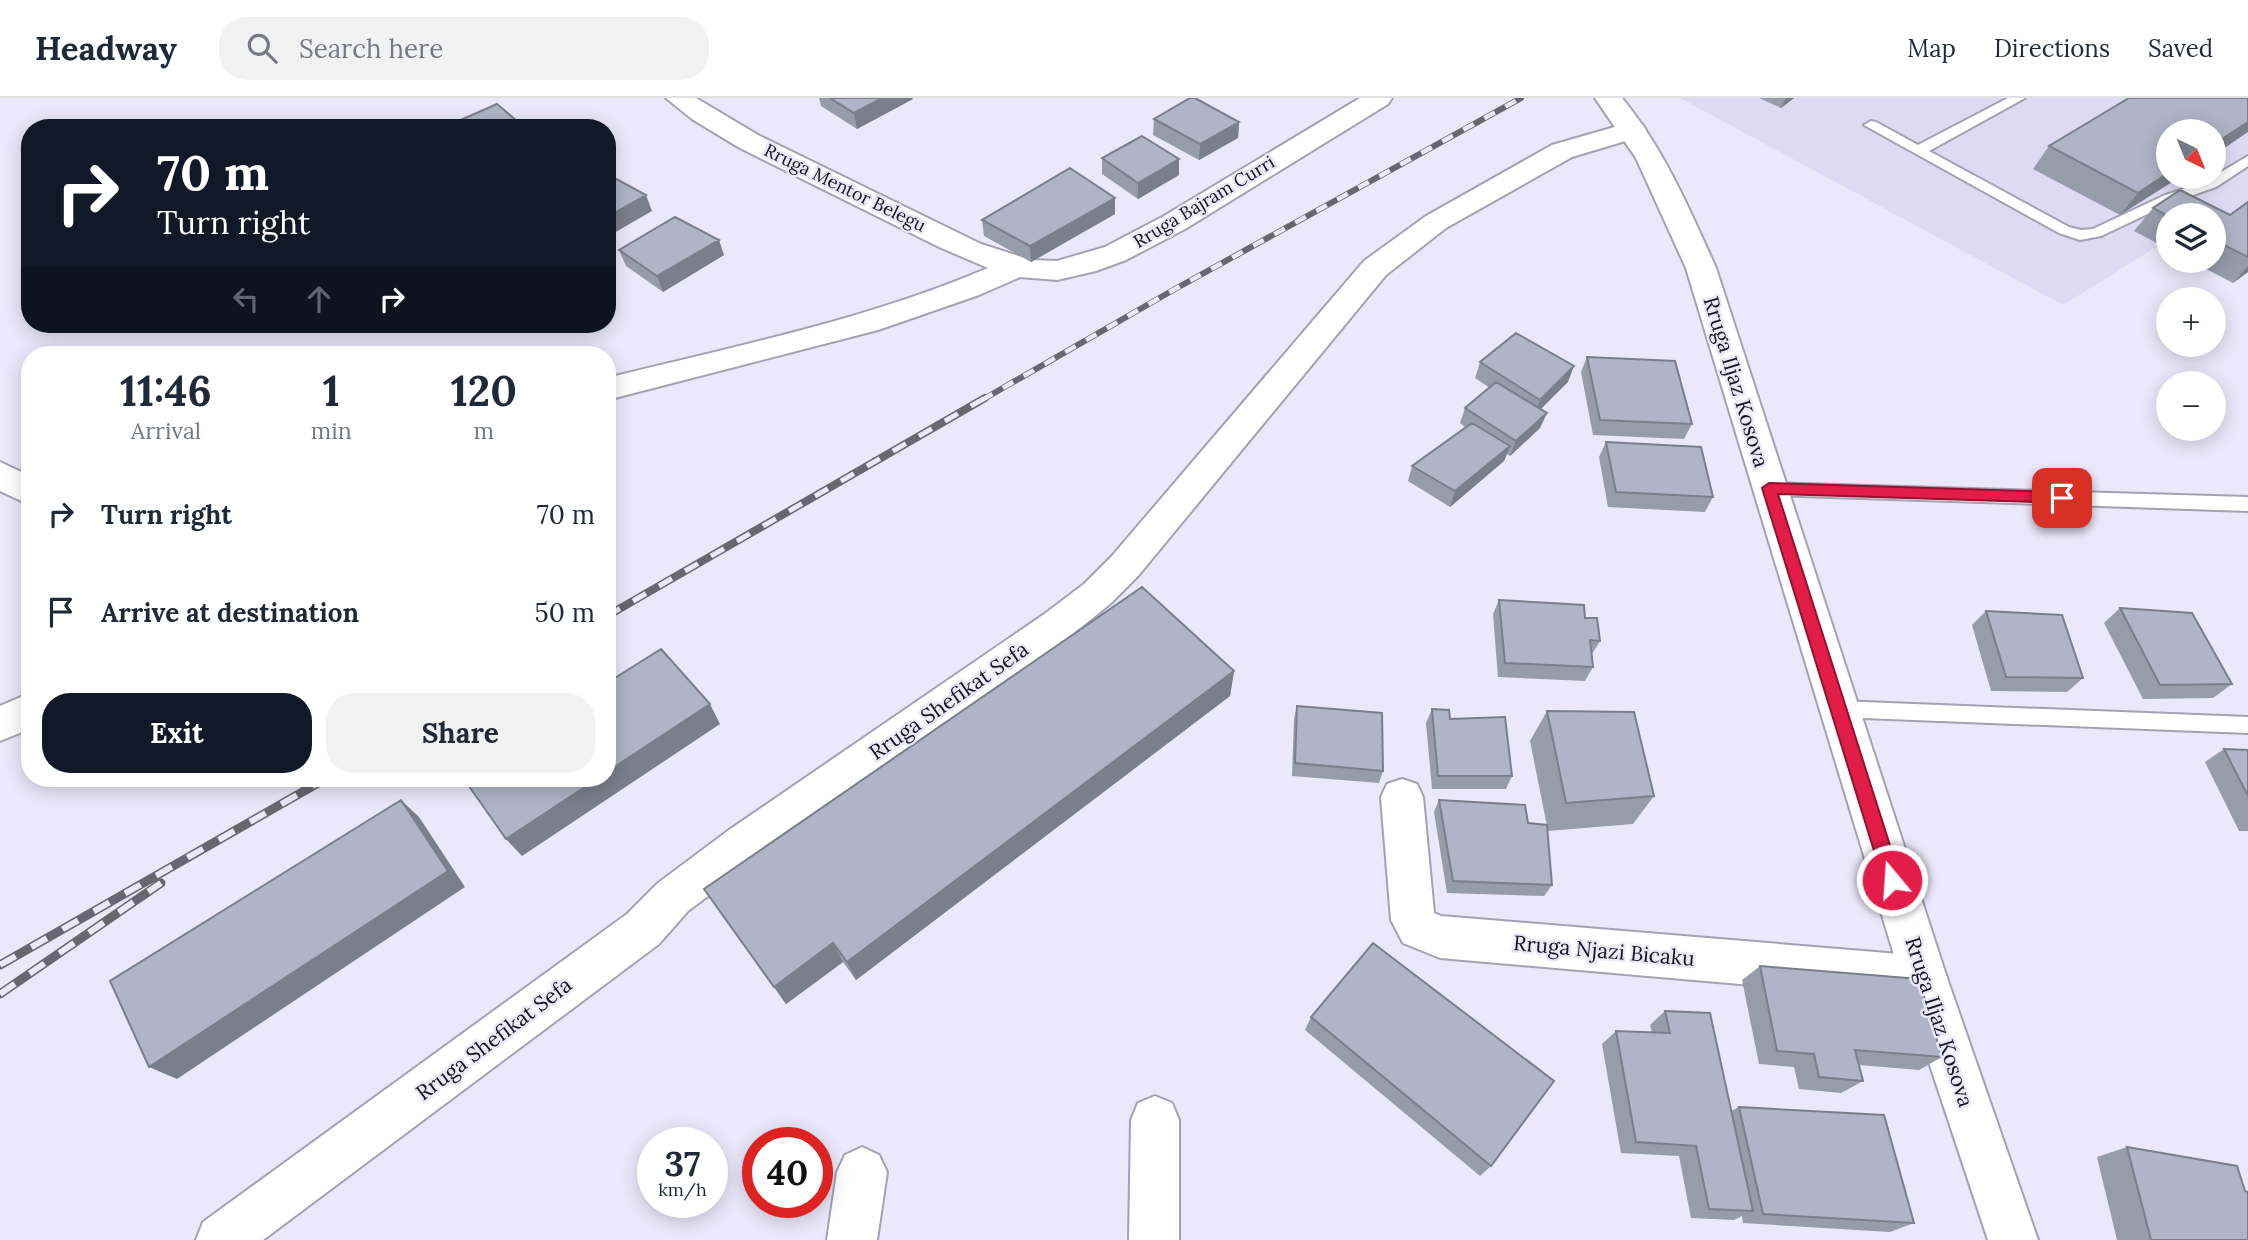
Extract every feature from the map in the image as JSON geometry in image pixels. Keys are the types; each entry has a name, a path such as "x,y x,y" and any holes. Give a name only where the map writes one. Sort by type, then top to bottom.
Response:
{"street":[{"name":"Rruga Mentor Belegu","path":"678,98 746,140 988,257 1017,267"},
{"name":"Rruga Bajram Curri","path":"1017,267 1054,270 1070,268 1113,255 1379,98"},
{"name":"Rruga Iljaz Kosova","path":"1608,98 1632,130 1664,183 1701,268 1923,978 2012,1240"},
{"name":"Rruga Shefikat Sefa","path":"221,1240 643,929 673,897 744,844 1056,626 1097,594 1141,548 1375,268 1436,222 1562,151 1632,130"},
{"path":"616,387 866,322 980,285 1017,267"},
{"path":"0,475 21,487"},
{"path":"0,724 21,714"},
{"name":"Rruga Njazi Bicaku","path":"1402,797 1413,920 1427,933 1440,937 1923,978"},
{"path":"1154,1240 1156,1120"},
{"path":"852,1240 862,1172"}],"lane":[{"path":"1918,151 2018,98"},
{"path":"1871,125 2064,230 2080,235 2096,233 2168,199 2211,184 2248,160"},
{"path":"1769,488 2248,503"},
{"path":"1838,709 2248,725"}],"shaded area":[{"path":"1680,98 2248,98 2248,266 2226,263 2226,203 2156,203 2156,247 2063,305"}],"building":[{"path":"830,98 882,98 854,113"},
{"path":"1190,98 1195,98 1239,122 1200,144 1154,119"},
{"path":"2129,98 2248,98 2248,122 2226,136 2226,119 2156,119 2156,181 2138,193 2049,146"},
{"path":"497,104 514,119 463,119"},
{"path":"1142,136 1179,159 1138,183 1102,158"},
{"path":"1070,168 1115,198 1030,246 982,220"},
{"path":"616,179 646,195 616,212"},
{"path":"2180,190 2206,203 2160,203"},
{"path":"2248,202 2248,257 2226,246 2226,213 2230,215"},
{"path":"675,217 719,240 657,276 619,250"},
{"path":"1516,333 1574,366 1540,400 1480,362"},
{"path":"1587,357 1675,361 1692,424 1600,420"},
{"path":"1496,382 1547,413 1516,441 1465,408"},
{"path":"1472,423 1510,446 1455,491 1412,466"},
{"path":"1606,442 1701,447 1713,497 1616,492"},
{"path":"1142,587 1234,671 847,962 833,943 774,987 704,889"},
{"path":"1499,600 1584,605 1585,618 1597,618 1600,641 1590,640 1593,667 1505,663"},
{"path":"2120,608 2192,613 2232,684 2160,685"},
{"path":"1986,611 2062,615 2083,678 2006,677"},
{"path":"661,649 710,704 616,766 616,677"},
{"path":"1297,706 1382,713 1383,771 1295,763"},
{"path":"1432,709 1449,710 1450,719 1505,717 1512,776 1438,776"},
{"path":"1547,711 1634,712 1654,796 1566,803"},
{"path":"2224,749 2248,750 2248,796"},
{"path":"470,787 585,787 506,839"},
{"path":"401,800 448,871 149,1067 110,981"},
{"path":"1439,800 1525,805 1528,823 1547,825 1552,885 1453,881"},
{"path":"1373,943 1554,1081 1491,1166 1311,1017"},
{"path":"1760,966 1919,979 1942,1057 1855,1050 1863,1081 1819,1077 1814,1054 1777,1051"},
{"path":"1665,1011 1710,1013 1753,1211 1709,1209 1696,1146 1636,1142 1616,1031 1670,1033"},
{"path":"1739,1107 1884,1115 1914,1223 1763,1214"},
{"path":"2127,1147 2237,1166 2245,1191 2248,1192 2248,1240 2151,1240"}],"railway":[{"path":"982,400 1175,289 1521,98"},
{"path":"616,611 985,398"},
{"path":"0,965 311,787"},
{"path":"0,994 161,883"}],"route":[{"path":"1892,880 1769,488 2062,498"}]}
